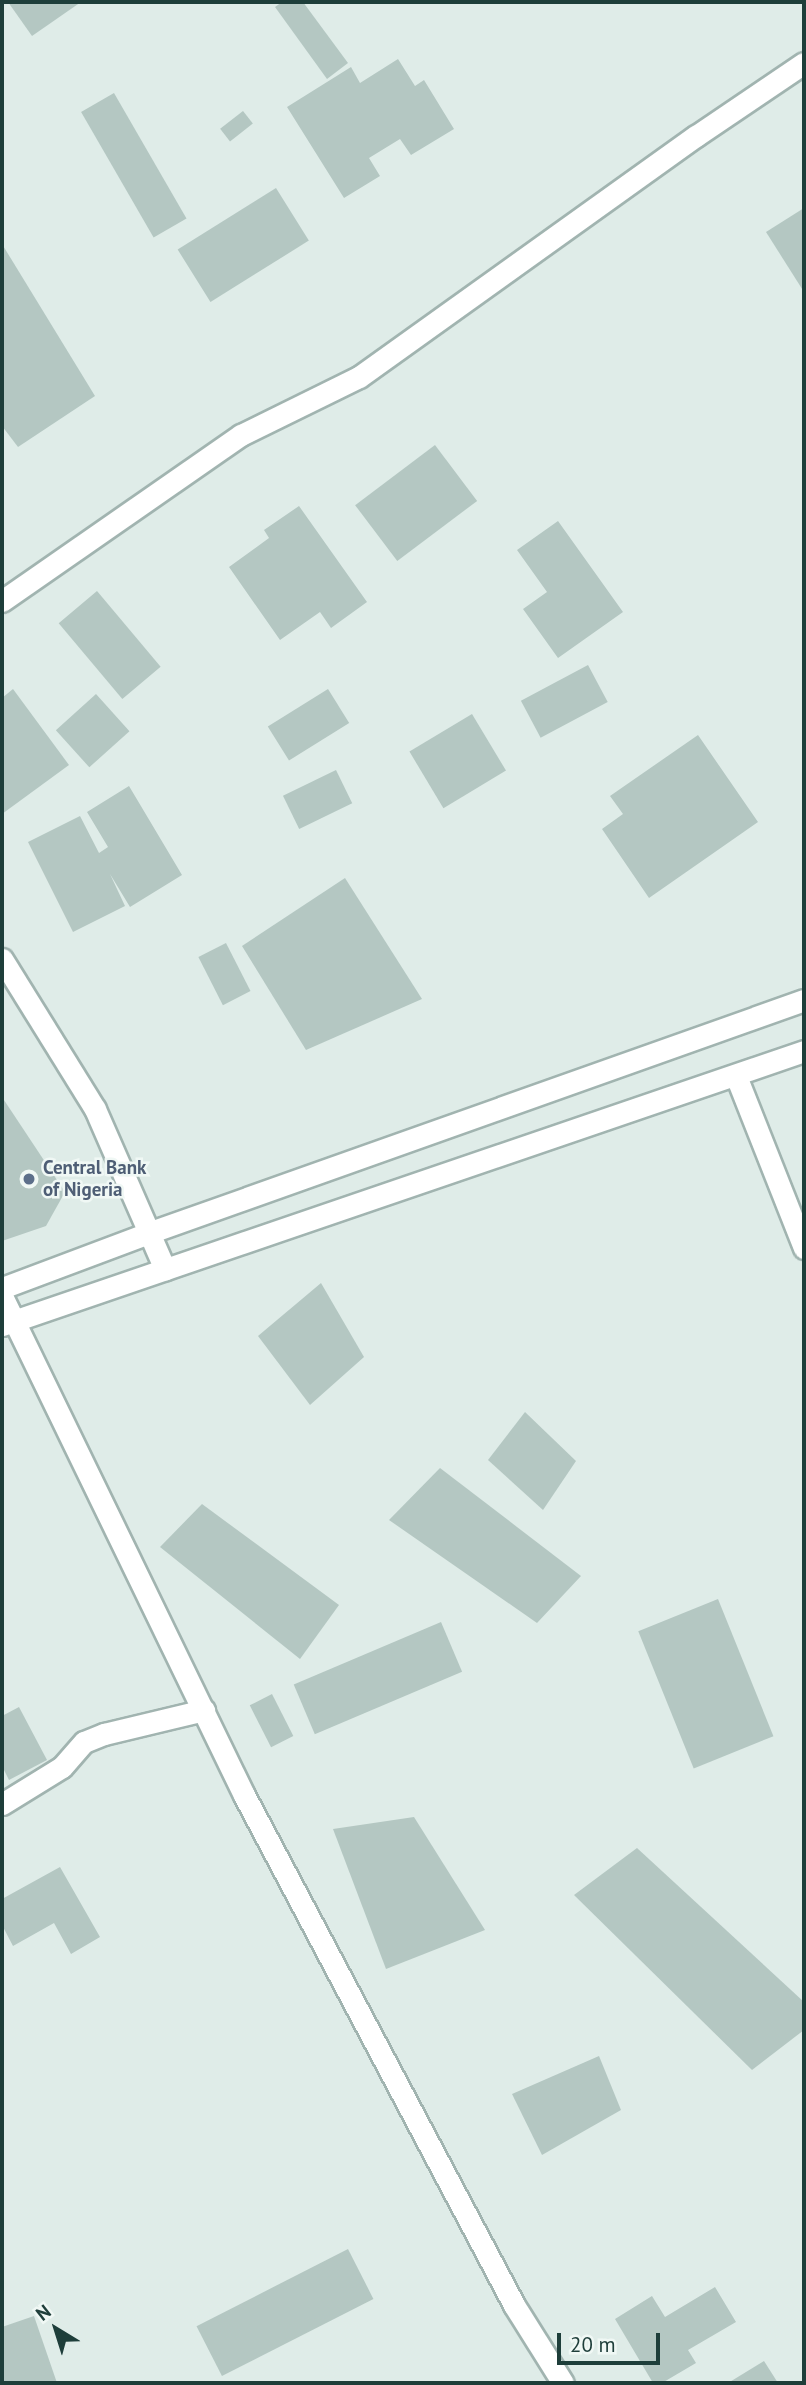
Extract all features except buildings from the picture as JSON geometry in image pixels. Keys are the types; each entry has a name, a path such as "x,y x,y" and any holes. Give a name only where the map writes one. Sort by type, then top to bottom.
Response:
{"street":[{"path":"2,601 241,435 359,377 685,144 804,63"},
{"path":"2,959 94,1109 151,1232 165,1269"},
{"path":"2,1288 151,1232 804,1000"},
{"path":"7,1323 804,1051"},
{"path":"736,1076 804,1248"},
{"path":"2,1296 7,1323 89,1469 244,1795 507,2293 563,2383"},
{"path":"2,1804 62,1767 84,1742 104,1734 204,1710"}],"place":[{"name":"Central Bank of Nigeria","path":"29,1179"}]}
